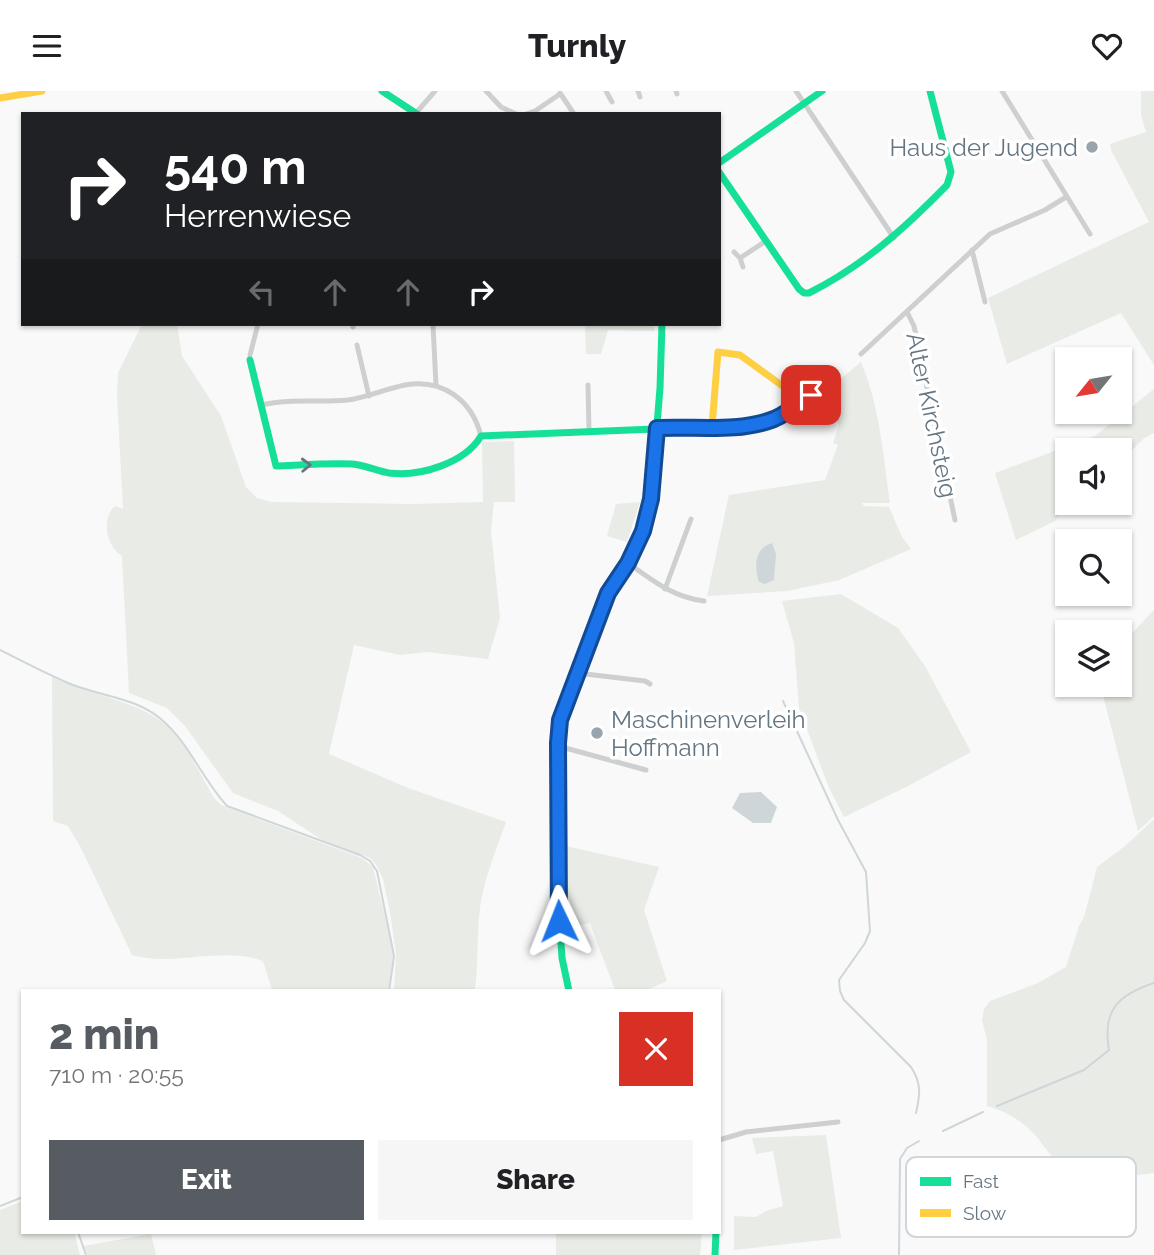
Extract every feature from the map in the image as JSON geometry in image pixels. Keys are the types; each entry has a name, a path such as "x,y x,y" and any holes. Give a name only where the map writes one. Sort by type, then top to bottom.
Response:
{"street":[{"path":"0,98 42,91"},
{"path":"382,91 413,112"},
{"path":"418,112 435,91"},
{"path":"486,91 501,107 512,112"},
{"path":"606,91 611,102"},
{"path":"796,91 894,238"},
{"path":"721,162 822,91"},
{"path":"721,175 799,289 804,293 813,291 862,262 894,238 947,185 951,172 930,91"},
{"path":"1002,91 1090,234"},
{"path":"532,112 559,92 573,112"},
{"path":"861,354 972,250 1001,227 1033,215 1066,197"},
{"path":"740,258 766,241"},
{"path":"972,250 985,302"},
{"path":"734,252 743,267"},
{"name":"Alter Kirchsteig","path":"907,312 914,326 955,520"},
{"path":"258,326 250,358 276,466 356,464 393,473 425,470 456,458 478,442 481,436 475,418 466,404 451,392 436,385 407,385 369,396 330,401 277,401 262,405"},
{"path":"432,326 436,385"},
{"path":"569,989 560,932 560,720 608,593 628,563 643,531 651,499 662,326"},
{"path":"357,345 369,396"},
{"path":"481,436 742,427 760,423 790,410 811,395 806,388 785,387 740,355 718,352 712,426"},
{"path":"588,385 589,431"},
{"path":"665,589 691,519"},
{"path":"628,563 665,589 686,599 704,601"},
{"path":"577,673 645,681 650,684"},
{"path":"558,746 646,770"},
{"path":"721,1139 746,1132 838,1122"},
{"path":"715,1255 716,1234"}],"shaded area":[{"path":"1141,91 1154,91 1154,365 1121,313 1007,364 988,298 1149,222 1110,144 1146,132 1141,115"},
{"path":"141,326 177,326 182,356 221,416 246,487 257,498 271,502 483,502 482,442 514,441 515,502 494,502 491,531 500,618 488,659 427,652 400,655 354,645 329,754 408,788 506,822 483,894 475,989 394,989 396,954 391,918 383,879 370,858 322,840 278,811 233,793 185,726 167,708 129,693 122,556 112,546 107,532 111,511 115,506 123,509 118,373"},
{"path":"585,326 654,326 654,331 608,330 601,354 586,354"},
{"path":"861,362 877,414 890,503 862,503 864,506 889,507 902,537 911,549 839,580 787,591 707,596 729,495 825,480 838,445 833,443 839,425 822,394"},
{"path":"1154,389 1154,433 1132,450 1132,438 1090,438 1110,424 1132,424 1132,407"},
{"path":"1055,451 1055,515 1059,515 1055,521 1016,540 995,473"},
{"path":"640,502 627,542 607,536 616,504"},
{"path":"772,543 776,554 774,580 765,584 759,582 757,559 762,549"},
{"path":"841,594 898,628 925,666 971,752 844,817 829,788 799,708 794,643 782,601"},
{"path":"1154,610 1154,816 1138,831 1103,697 1132,697 1132,633"},
{"path":"52,677 133,706 158,719 183,745 214,798 221,805 362,858 373,867 393,957 388,989 272,989 263,961 247,957 231,955 164,959 132,955 81,848 68,826 53,821"},
{"path":"761,792 777,807 771,823 753,823 732,808 740,793"},
{"path":"1154,819 1154,1173 1136,1174 1136,1157 1053,1157 1020,1122 987,1106 987,1040 982,1020 984,1009 990,1001 1038,983 1066,967 1084,917 1097,867"},
{"path":"566,846 659,867 644,910 667,981 649,989 615,989 590,923 564,929"},
{"path":"826,1135 841,1238 734,1250 734,1216 756,1217 783,1206 773,1151 756,1154 752,1138"},
{"path":"21,1202 21,1234 75,1234 80,1255 0,1255 0,1210"},
{"path":"151,1234 156,1255 88,1255 83,1246"},
{"path":"556,1234 702,1234 700,1255 556,1255"}],"waterway":[{"path":"0,650 68,683 152,712 172,729 227,806 370,861 377,871 394,956 389,989"},
{"path":"783,701 838,820 866,872 870,931 865,943 839,980 840,991 844,1000 911,1067 919,1090 916,1113"},
{"path":"997,1106 1084,1070 1109,1050 1108,1024 1115,1006 1131,993 1154,983"},
{"path":"943,1131 983,1112"},
{"path":"899,1255 900,1159 907,1148 919,1141"},
{"path":"0,1206 21,1198"},
{"path":"79,1234 86,1255"}],"traffic: fast":[{"path":"382,91 414,112"},
{"path":"721,162 822,91"},
{"path":"721,175 799,289 809,293 847,271 882,245 947,185 951,172 930,91"},
{"path":"569,989 562,958 558,899 560,720 608,593 628,563 643,531 651,499 662,326"},
{"path":"250,360 276,466 352,464 389,473 414,473 453,461 474,446 481,436 679,428"},
{"path":"715,1255 716,1234"}],"traffic: slow":[{"path":"0,98 42,91"},
{"path":"679,428 733,426 763,421 811,395 806,388 784,387 740,355 718,352 712,426"}],"place":[{"name":"Haus der Jugend","path":"1092,147"},
{"name":"Maschinenverleih Hoffmann","path":"597,733"}],"route":[{"path":"559,921 560,720 608,593 628,563 643,531 651,499 657,428 742,427 774,418 811,395"}]}
